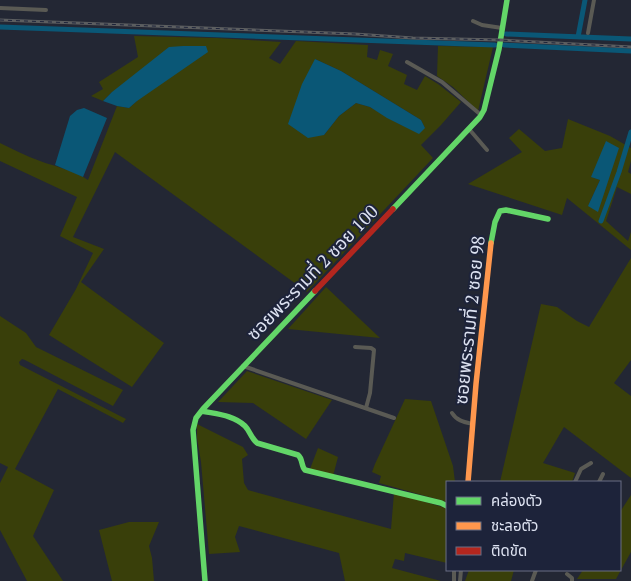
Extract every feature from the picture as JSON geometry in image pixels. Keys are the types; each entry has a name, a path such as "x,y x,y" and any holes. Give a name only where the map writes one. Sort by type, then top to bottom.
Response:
{"main road":[{"name":"ซอยพระรามที่ 2 ซอย 100","path":"205,581 193,430 196,418 481,115 484,110 498,49 507,0"},
{"name":"ซอยพระรามที่ 2 ซอย 98","path":"468,481 491,244 497,217 500,211 506,210 548,219"},
{"path":"202,411 230,417 246,426 257,443 298,455 303,461 303,468 305,470 440,502 446,505"}],"street":[{"path":"588,33 594,0"},
{"path":"0,8 46,10"},
{"path":"473,21 482,26 502,28"},
{"path":"407,62 442,82 481,115"},
{"path":"469,129 487,150"},
{"path":"355,347 372,348 374,350 370,393 366,408"},
{"path":"243,366 394,418"},
{"path":"452,412 460,421 473,424"},
{"path":"575,481 581,469 591,463"},
{"path":"600,481 603,474"},
{"path":"567,574 572,578 572,581"}],"green space":[{"path":"134,36 281,42 269,58 280,64 296,41 368,45 367,57 377,60 380,50 393,54 388,66 407,75 404,84 417,90 425,76 461,102 421,145 433,158 307,292 115,152 73,237 104,249 81,282 164,343 132,387 49,335 76,289 93,253 60,236 77,197 0,161 0,143 88,180 117,106 129,108 137,101 112,92 103,101 91,96 103,89 99,82 138,57","holes":["315,59 341,71 421,120 425,128 401,125 370,107 356,103 339,116 324,135"]},
{"path":"438,46 493,47 478,111 453,87 437,76"},
{"path":"568,119 610,136 631,148 631,161 628,172 631,174 631,194 617,187 606,221 628,241 631,232 631,250 567,198 562,215 468,184 522,152 509,138 519,129 545,151 562,148","holes":["619,148 588,206 600,180 592,177"]},
{"path":"631,258 631,360 614,383 631,396 631,478 564,427 543,463 575,473 572,481 500,481 541,304 557,307 589,327"},
{"path":"326,287 380,338 288,329"},
{"path":"0,316 26,333 36,347 123,390 113,406 25,360 22,359 19,362 20,365 126,419 123,423 58,389 15,469 54,490 33,536 63,581 27,581 0,530 0,483 8,467 0,463"},
{"path":"247,371 332,400 306,439 253,403 218,402"},
{"path":"405,399 431,401 453,466 455,481 446,481 446,502 379,483 381,476 372,472"},
{"path":"197,424 243,447 248,455 242,459 244,483 248,490 391,529 394,493 446,508 446,563 405,553 404,561 395,559 392,568 441,581 345,581 339,553 239,526 235,537 240,552 209,554 201,462"},
{"path":"318,448 338,457 333,476 310,469"},
{"path":"631,495 631,552 621,570 621,510"},
{"path":"129,522 159,522 149,546 154,581 112,581 99,530"},
{"path":"469,571 514,571 511,581 465,581"},
{"path":"582,571 620,571 616,579 577,579"}],"water":[{"path":"206,46 208,52 129,108 103,101 169,47"},
{"path":"315,59 341,71 421,120 425,128 419,134 370,107 356,103 339,116 324,135 308,138 288,124 302,84"},
{"path":"84,108 107,118 83,177 55,165 70,116 77,110"},
{"path":"606,141 619,148 598,212 588,206 600,180 591,177"}],"waterway":[{"path":"578,37 585,0"},
{"path":"0,27 495,45"},
{"path":"506,34 631,39"},
{"path":"504,45 631,51"},
{"path":"601,221 631,132"}],"railway":[{"path":"0,20 631,47"}],"traffic: fast":[{"path":"393,209 480,117 484,110 499,49 507,0"},
{"path":"491,243 495,222 500,211 506,210 548,219"},
{"path":"205,581 193,430 196,418 315,291"},
{"path":"202,411 236,419 245,426 257,443 298,455 305,470 446,506"}],"traffic: slow":[{"path":"468,481 491,243"}],"traffic: jam":[{"path":"315,291 393,209"}]}
